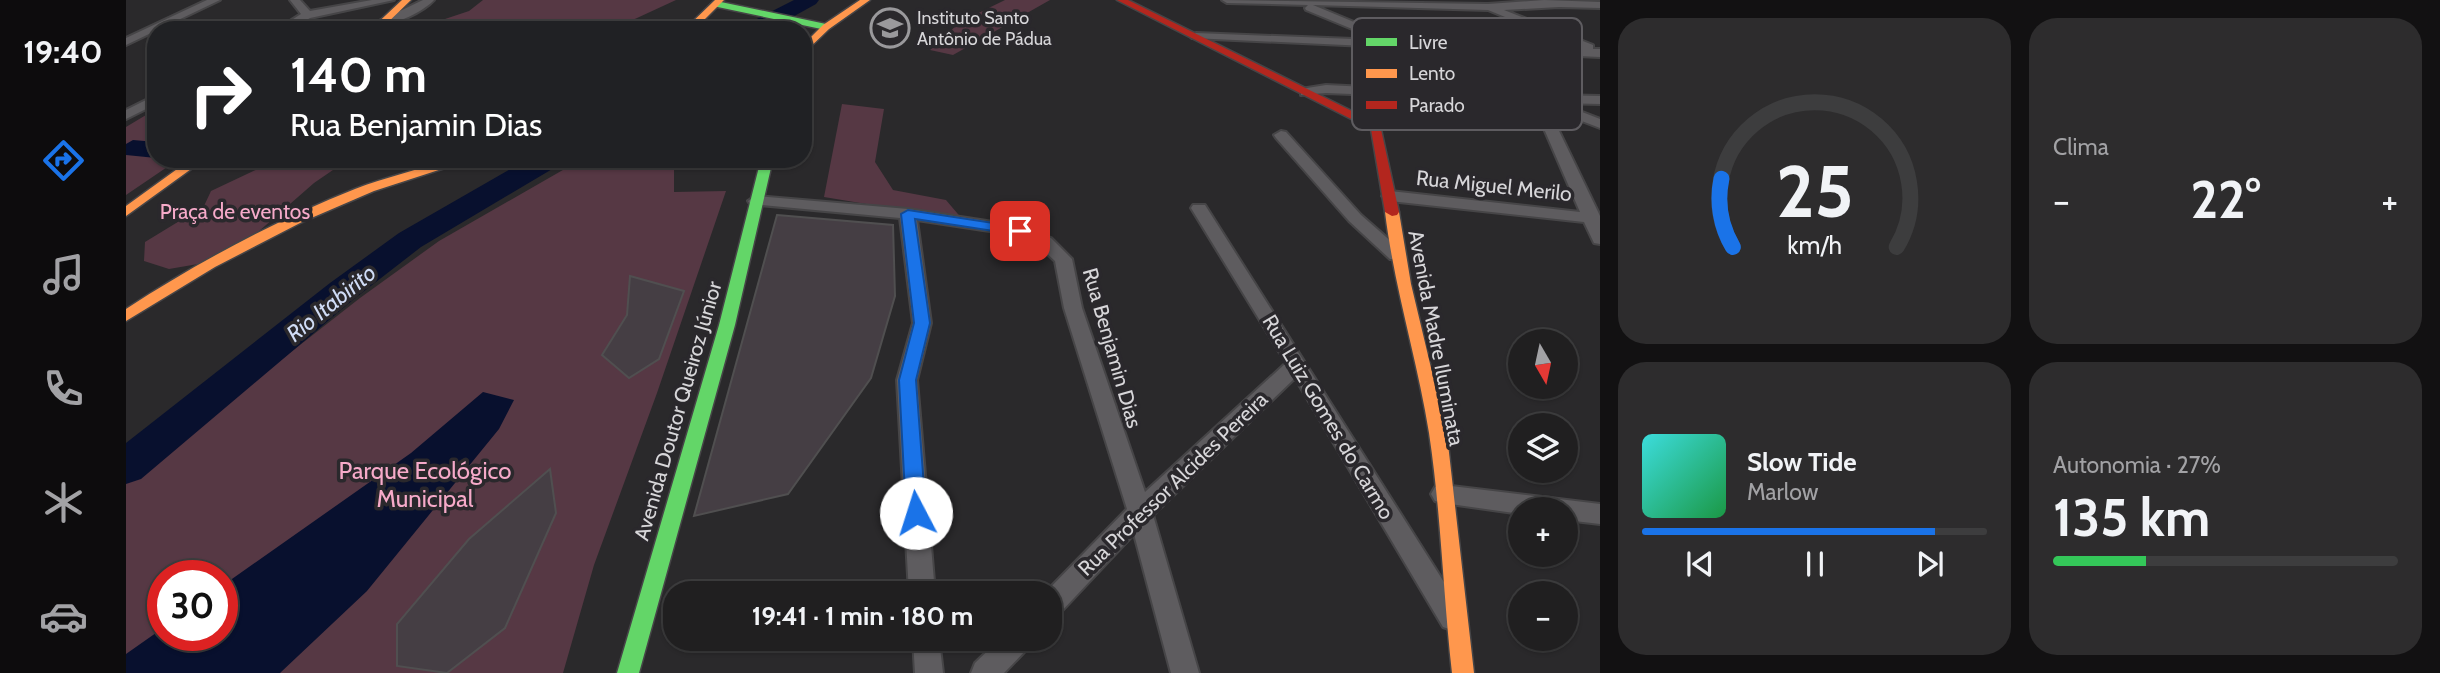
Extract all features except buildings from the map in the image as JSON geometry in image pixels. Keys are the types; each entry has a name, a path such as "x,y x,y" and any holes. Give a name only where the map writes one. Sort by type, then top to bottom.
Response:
{"street":[{"path":"170,21 215,0"},
{"path":"295,0 307,15"},
{"path":"297,21 307,15 389,0"},
{"path":"384,21 407,0"},
{"path":"389,21 429,0"},
{"path":"812,42 826,27 866,0"},
{"name":"Avenida Madre Iluminata","path":"1121,0 1352,115"},
{"path":"1227,0 1488,7 1600,5"},
{"path":"1398,0 1426,6"},
{"path":"1476,0 1515,18"},
{"path":"1528,0 1555,5"},
{"path":"1296,3 1352,25"},
{"path":"698,21 714,6 741,6 800,21"},
{"path":"812,24 826,27"},
{"path":"126,42 147,32"},
{"path":"1196,36 1352,42"},
{"path":"1582,45 1600,52"},
{"path":"1582,51 1600,52"},
{"path":"1306,92 1326,89 1352,90"},
{"path":"1582,100 1600,100"},
{"path":"126,115 147,104"},
{"path":"1582,117 1600,124"},
{"name":"Avenida Madre Iluminata","path":"1377,130 1390,196 1396,255 1432,403 1454,567 1463,673"},
{"path":"1551,130 1597,230"},
{"path":"1281,135 1355,218 1396,255"},
{"path":"126,212 187,168"},
{"path":"126,316 165,288 227,255 360,192 438,168"},
{"name":"Avenida Doutor Queiroz Júnior","path":"628,673 727,326 765,168"},
{"name":"Rua Miguel Merilo","path":"1390,196 1597,230"},
{"name":"Rua Benjamin Dias","path":"756,201 908,214 1020,231 1045,242 1063,259 1073,309 1140,512 1185,673"},
{"name":"Rua Luiz Gomes do Carmo","path":"1199,208 1297,363 1376,499 1457,626"},
{"path":"908,214 922,323 908,380 921,581"},
{"name":"Rua Professor Alcides Pereira","path":"1062,593 1140,512 1297,363"},
{"path":"1443,494 1508,503"},
{"path":"1578,512 1600,514"},
{"path":"927,651 929,673"},
{"path":"985,673 1006,651"}],"green space":[{"path":"483,0 676,0 630,21 439,21 469,11"},
{"path":"1005,0 1050,0 953,55 930,50 960,22"},
{"path":"842,104 884,109 875,162 893,190 946,200 963,220 824,197"},
{"path":"147,114 147,168 166,168 126,195 126,127"},
{"name":"Praça de eventos","path":"260,168 336,168 314,183 227,259 169,269 144,261 145,242 204,206 211,191"},
{"name":"Parque Ecológico Municipal","path":"566,168 674,168 674,192 726,191 657,393 594,565 563,673 126,673 126,481 360,298 439,241"}],"water":[{"path":"133,140 147,141 147,157 126,155 126,144"},
{"path":"483,392 514,400 499,429 367,591 280,673 126,673 126,654 147,639 147,651 238,651 238,575 411,453"}],"waterway":[{"name":"Rio Itabirito","path":"770,21 809,0"},
{"name":"Rio Itabirito","path":"126,467 342,291 410,240 534,168"}],"traffic: fast":[{"path":"716,4 797,21"},
{"path":"812,24 826,27"},
{"path":"628,673 727,325 765,168"}],"traffic: slow":[{"path":"384,21 407,0"},
{"path":"698,21 720,0"},
{"path":"812,42 826,27 866,0"},
{"path":"126,212 187,168"},
{"path":"126,316 210,264 297,219 370,188 434,168"},
{"path":"1392,212 1404,284 1438,435 1463,673"}],"traffic: jam":[{"path":"1121,0 1352,115"},
{"path":"1377,130 1392,212"}],"place":[{"name":"Instituto Santo Antônio de Pádua","path":"890,28"}],"route":[{"path":"916,513 909,433 908,380 922,323 908,214 1020,231"}]}
